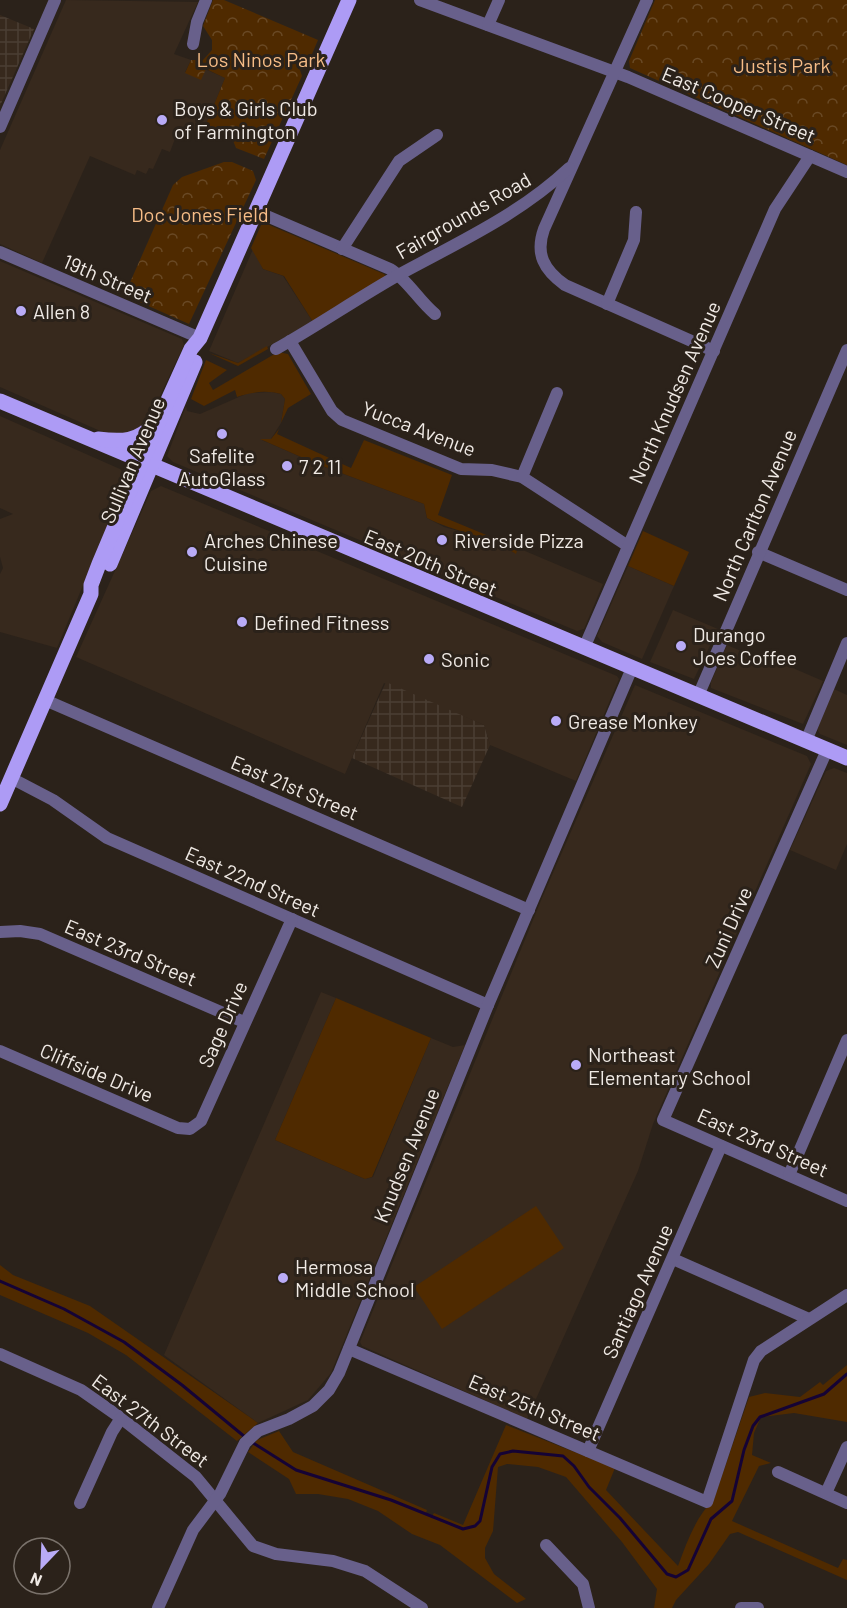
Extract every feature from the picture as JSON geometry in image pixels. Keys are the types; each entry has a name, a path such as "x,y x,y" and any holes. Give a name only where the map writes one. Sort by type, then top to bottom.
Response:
{"main road":[{"name":"Sullivan Avenue","path":"147,465 161,416 191,349 200,338 350,0"},
{"name":"Sullivan Avenue","path":"0,804 91,594 95,575 199,352 200,338"},
{"name":"East 20th Street","path":"0,402 847,758"},
{"path":"83,438 129,440 143,435 161,416"}],"street":[{"path":"0,127 55,0"},
{"path":"194,44 197,22 206,0"},
{"name":"East Cooper Street","path":"420,0 615,72 847,172"},
{"path":"488,26 499,0"},
{"name":"Fairgrounds Road","path":"276,349 400,275 502,220 545,191 575,163 647,0"},
{"path":"342,249 399,161 437,135"},
{"name":"North Knudsen Avenue","path":"584,648 776,209 810,156"},
{"path":"575,163 541,236 540,253 543,263 565,285 714,351"},
{"path":"255,211 400,275 415,296 435,314"},
{"path":"607,304 634,240 636,212"},
{"name":"19th Street","path":"0,252 200,338"},
{"name":"Yucca Avenue","path":"290,341 332,411 342,420 461,469 492,470 522,477 628,546"},
{"name":"North Carlton Avenue","path":"698,696 758,552 847,350"},
{"path":"522,477 557,393"},
{"path":"758,552 847,590"},
{"path":"806,741 847,643"},
{"name":"Knudsen Avenue","path":"158,1608 193,1530 215,1501 248,1439 258,1431 289,1419 313,1406 335,1381 488,1005 632,669"},
{"name":"East 21st Street","path":"45,700 529,910"},
{"name":"Zuni Drive","path":"663,1120 827,750"},
{"name":"East 22nd Street","path":"11,778 53,800 107,838 488,1005"},
{"name":"Sage Drive","path":"178,1128 190,1129 201,1121 292,919"},
{"name":"East 23rd Street","path":"0,932 20,931 40,934 244,1022"},
{"path":"789,1175 841,1068 847,1040"},
{"name":"Cliffside Drive","path":"0,1051 178,1128"},
{"name":"East 23rd Street","path":"663,1120 847,1201"},
{"name":"Santiago Avenue","path":"588,1451 721,1146"},
{"path":"673,1259 809,1319 847,1295"},
{"name":"East 25th Street","path":"349,1349 707,1502 754,1360 760,1351 809,1319"},
{"name":"East 27th Street","path":"0,1354 70,1384 121,1418 186,1467 253,1546 276,1554 333,1561 365,1571 422,1608"},
{"path":"80,1503 112,1432 121,1418"},
{"path":"826,1494 847,1447"},
{"path":"778,1472 847,1503"},
{"path":"546,1545 583,1584 589,1608"},
{"path":"741,1608 759,1608"}],"shaded area":[{"path":"66,0 198,2 174,54 191,60 185,72 205,69 225,78 202,134 193,130 187,132 189,136 176,136 170,152 162,149 153,169 149,168 146,174 137,170 135,175 90,156 42,263 0,244 0,150"},
{"path":"0,15 34,29 0,106"},
{"path":"253,249 263,269 283,276 313,322 238,363 209,351"},
{"path":"0,261 182,339 184,345 144,430 114,437 0,387"},
{"path":"248,393 281,394 285,399 281,423 271,439 262,440 317,464 424,504 427,518 444,527 494,541 515,553 518,548 603,584 584,629 577,631 173,462 167,456 186,406 187,411 200,414"},
{"path":"0,416 120,469 126,475 125,484 57,648 0,632 0,574 3,568 0,557 0,519 13,514 0,508"},
{"path":"161,486 617,676 619,679 576,781 490,745 484,725 384,683 345,774 76,657 151,491"},
{"path":"628,566 674,586 642,659 602,642 597,636"},
{"path":"673,610 718,629 694,679 650,662"},
{"path":"727,645 769,663 772,659 823,681 803,724 711,688 711,682"},
{"path":"386,682 484,725 490,745 462,807 352,758"},
{"name":"Northeast Elementary School","path":"635,685 807,756 811,764 653,1124 638,1171 527,1419 362,1346 360,1342 542,898"},
{"path":"834,689 847,695 847,745 820,734 817,729"},
{"path":"834,768 847,773 847,844 836,870 790,850 826,771"},
{"name":"Hermosa Middle School","path":"321,992 336,998 275,1140 365,1179 373,1177 431,1038 453,1047 465,1045 331,1373 308,1400 258,1423 164,1355"}],"green space":[{"name":"Los Ninos Park","path":"213,0 224,0 318,40 306,68 300,70 302,76 264,159 236,148 230,133 223,135 221,131 217,132 217,140 202,134 225,78 206,69 201,80 185,73 191,60 203,60 212,50 212,40 203,26"},
{"name":"Justis Park","path":"655,0 847,0 847,165 630,68 629,61"},
{"name":"Doc Jones Field","path":"224,162 232,162 253,171 256,180 189,324 135,300 130,295 128,287 173,185 182,177"},
{"path":"267,224 384,274 386,277 313,322 284,276 263,269 251,248 261,225"},
{"path":"267,346 268,349 238,366 209,353 238,363"},
{"path":"278,352 288,354 311,394 288,408 281,423 285,399 281,394 259,392 237,397 235,390 204,406 191,399 206,360 227,370 209,383 213,390"},
{"path":"279,429 277,434 351,468 364,440 452,475 438,515 518,548 516,554 495,542 427,518 424,504 317,464 260,439 271,439"},
{"path":"643,531 689,552 674,586 628,566"},
{"path":"336,998 431,1038 372,1177 365,1179 275,1140"},
{"path":"536,1206 564,1248 442,1329 414,1287"},
{"path":"0,1265 13,1275 90,1306 258,1423 237,1441 126,1355 88,1333 0,1295"},
{"path":"847,1365 847,1422 794,1413 761,1417 754,1433 752,1455 771,1463 759,1466 732,1521 838,1568 843,1559 847,1560 847,1580 738,1532 730,1534 709,1564 676,1600 672,1608 654,1608 657,1589 622,1542 566,1477 538,1467 507,1464 498,1467 493,1531 485,1548 485,1558 494,1574 526,1599 517,1603 440,1545 412,1534 378,1511 348,1499 318,1494 296,1494 289,1479 248,1452 257,1440 279,1431 293,1452 427,1510 426,1513 432,1516 434,1513 463,1525 506,1425 615,1468 606,1490 678,1566 697,1522 714,1499 749,1397 765,1393 800,1397 820,1382 823,1385"}],"waterway":[{"path":"0,1281 64,1309 124,1342 182,1385 245,1437"},
{"path":"250,1441 296,1470 391,1500 463,1529 475,1526 480,1521 492,1467 500,1454 513,1451 563,1456 667,1574 676,1577 688,1570 711,1519 732,1501 744,1450 753,1426 760,1417 824,1394 847,1374"}],"place":[{"name":"Boys & Girls Club of Farmington","path":"162,120"},
{"name":"Allen 8","path":"21,311"},
{"name":"Safelite AutoGlass","path":"222,434"},
{"name":"7 2 11","path":"287,466"},
{"name":"Riverside Pizza","path":"442,540"},
{"name":"Arches Chinese Cuisine","path":"192,552"},
{"name":"Defined Fitness","path":"242,622"},
{"name":"Durango Joes Coffee","path":"681,646"},
{"name":"Sonic","path":"429,659"},
{"name":"Grease Monkey","path":"556,721"},
{"name":"Northeast Elementary School","path":"576,1065"},
{"name":"Hermosa Middle School","path":"283,1278"}]}
